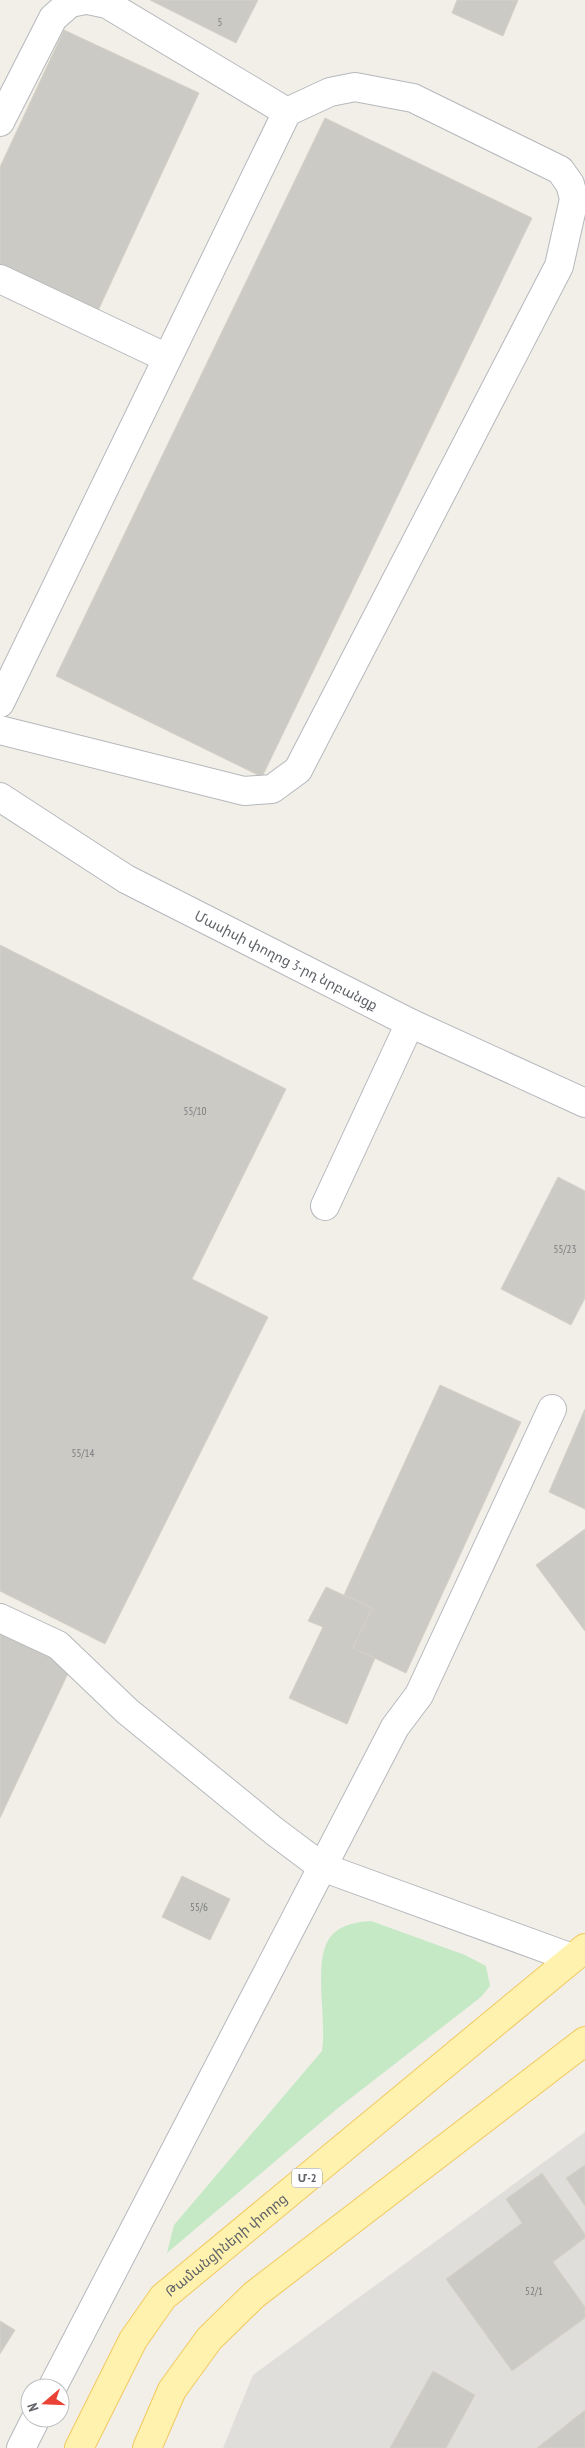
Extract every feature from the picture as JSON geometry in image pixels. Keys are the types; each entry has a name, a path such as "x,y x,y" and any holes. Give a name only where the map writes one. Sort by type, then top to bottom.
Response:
{"main road":[{"name":"Թամանցիների փողոց","path":"79,2448 133,2340 163,2297 579,1953"},
{"path":"147,2448 178,2383 209,2339 254,2295 585,2041"}],"street":[{"path":"0,122 53,18 70,3 86,0 107,4 287,112"},
{"path":"0,702 287,112 330,92 355,87 412,98 560,170 570,184 574,199 559,266 298,770 272,789 244,791 0,730"},
{"path":"0,279 167,358"},
{"name":"Մասիսի փողոց 3-րդ նրբանցք","path":"0,797 126,879 410,1023 585,1103"},
{"path":"325,1206 410,1023"},
{"path":"57,2378 394,1727 419,1695 552,1409"},
{"path":"0,1618 58,1645 127,1711 274,1831 322,1867 579,1953"},
{"path":"21,2448 31,2428"}],"shaded area":[{"path":"585,2132 585,2448 223,2448 253,2375"}],"green space":[{"path":"371,1921 465,1955 486,1966 490,1986 481,1997 338,2108 167,2253 174,2225 322,2051 321,1977 324,1949 329,1939 342,1927 353,1923"}],"building":[{"path":"150,0 258,0 236,43"},
{"path":"457,0 518,0 503,36 452,13"},
{"path":"64,30 199,93 96,315 0,270 0,167"},
{"path":"325,118 532,218 262,777 56,676"},
{"path":"0,945 286,1089 192,1279 268,1317 105,1644 0,1591"},
{"path":"558,1177 585,1191 585,1298 571,1325 501,1289"},
{"path":"440,1385 521,1422 406,1673 353,1648 372,1608 344,1595"},
{"path":"585,1409 585,1509 549,1492"},
{"path":"585,1529 585,1631 536,1565"},
{"path":"326,1587 372,1608 353,1648 375,1658 347,1724 289,1698 323,1627 308,1621"},
{"path":"0,1634 71,1667 0,1818"},
{"path":"182,1876 230,1899 210,1940 162,1917"},
{"path":"585,2165 585,2206 566,2178"},
{"path":"542,2173 585,2234 585,2238 553,2262 585,2307 585,2318 512,2371 446,2279 522,2223 506,2199"},
{"path":"0,2321 15,2330 0,2354"},
{"path":"433,2371 475,2395 446,2448 390,2448"},
{"path":"585,2410 585,2448 537,2448"}]}
